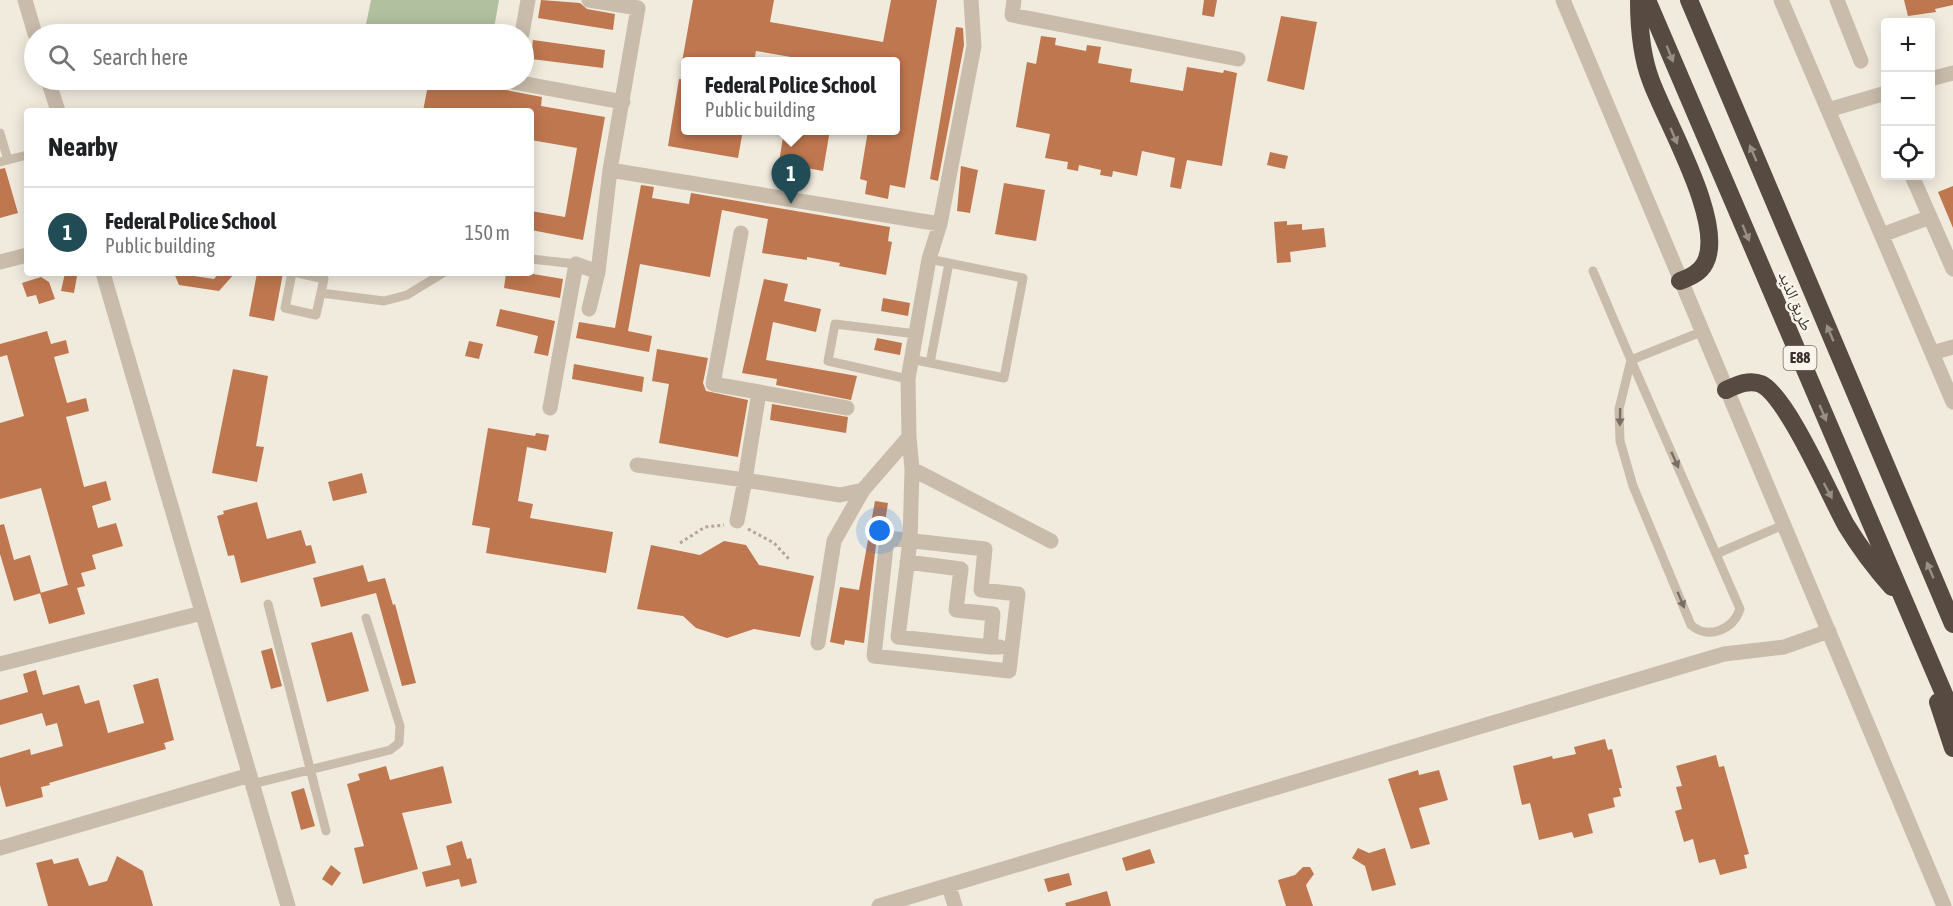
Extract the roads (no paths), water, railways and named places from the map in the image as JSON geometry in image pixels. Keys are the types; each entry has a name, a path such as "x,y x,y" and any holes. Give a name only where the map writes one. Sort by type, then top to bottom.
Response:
{"highway":[{"path":"1639,0 1639,35 1650,80 1705,208 1711,243 1705,263 1695,275 1680,282"},
{"name":"طريق الذيد","path":"1647,0 1953,716"},
{"name":"طريق الذيد","path":"1689,0 1953,624"},
{"path":"1726,390 1750,382 1762,385 1774,396 1787,414 1846,525 1872,566 1902,598"},
{"path":"1921,640 1953,748"}],"street":[{"path":"25,0 32,24"},
{"path":"524,24 528,0"},
{"path":"589,0 639,4 610,170 598,272 589,309"},
{"path":"971,0 974,46 940,224 929,259 908,379 912,469 910,541 898,637 1011,648"},
{"path":"1014,0 1012,15 1238,60"},
{"path":"1563,0 1944,906"},
{"path":"1781,0 1953,402"},
{"path":"1837,0 1861,61"},
{"path":"1935,78 1953,73"},
{"path":"534,86 623,102"},
{"path":"51,90 57,108"},
{"path":"1828,110 1881,94"},
{"path":"610,170 940,224"},
{"path":"1913,180 1953,269"},
{"path":"1882,235 1930,218"},
{"path":"741,232 713,384 847,408"},
{"path":"0,262 24,256"},
{"path":"550,408 576,264 598,272"},
{"path":"104,276 288,906"},
{"path":"1932,353 1953,347"},
{"path":"737,525 759,392"},
{"path":"818,643 834,541 863,490 909,437"},
{"path":"637,465 840,495 863,490"},
{"path":"912,469 1051,541"},
{"path":"887,538 910,541 985,549 981,590 1018,594 1009,671 874,656 887,538"},
{"path":"906,562 961,568 956,610 993,614 990,647"},
{"path":"0,664 202,614"},
{"path":"879,906 1724,654 1784,647 1829,631"},
{"path":"0,848 251,779"},
{"path":"949,885 955,906"}],"lane":[{"path":"0,132 4,161 24,156"},
{"path":"534,259 576,264"},
{"path":"911,359 1004,378 1023,278 929,259"},
{"path":"930,363 949,263"},
{"path":"1593,271 1740,609 1734,622 1709,634 1700,633 1691,625 1633,486 1620,441 1619,410 1631,360"},
{"path":"291,276 285,308 316,315 324,279 310,276"},
{"path":"321,293 384,301 407,295 438,276"},
{"path":"908,379 828,361 831,342 835,324 916,334"},
{"path":"1631,360 1701,332"},
{"path":"1716,554 1784,525"},
{"path":"268,604 326,831"},
{"path":"251,779 310,770 390,750 401,738 400,726 366,618"}],"place":[{"name":"Federal Police School","path":"791,204"}]}
